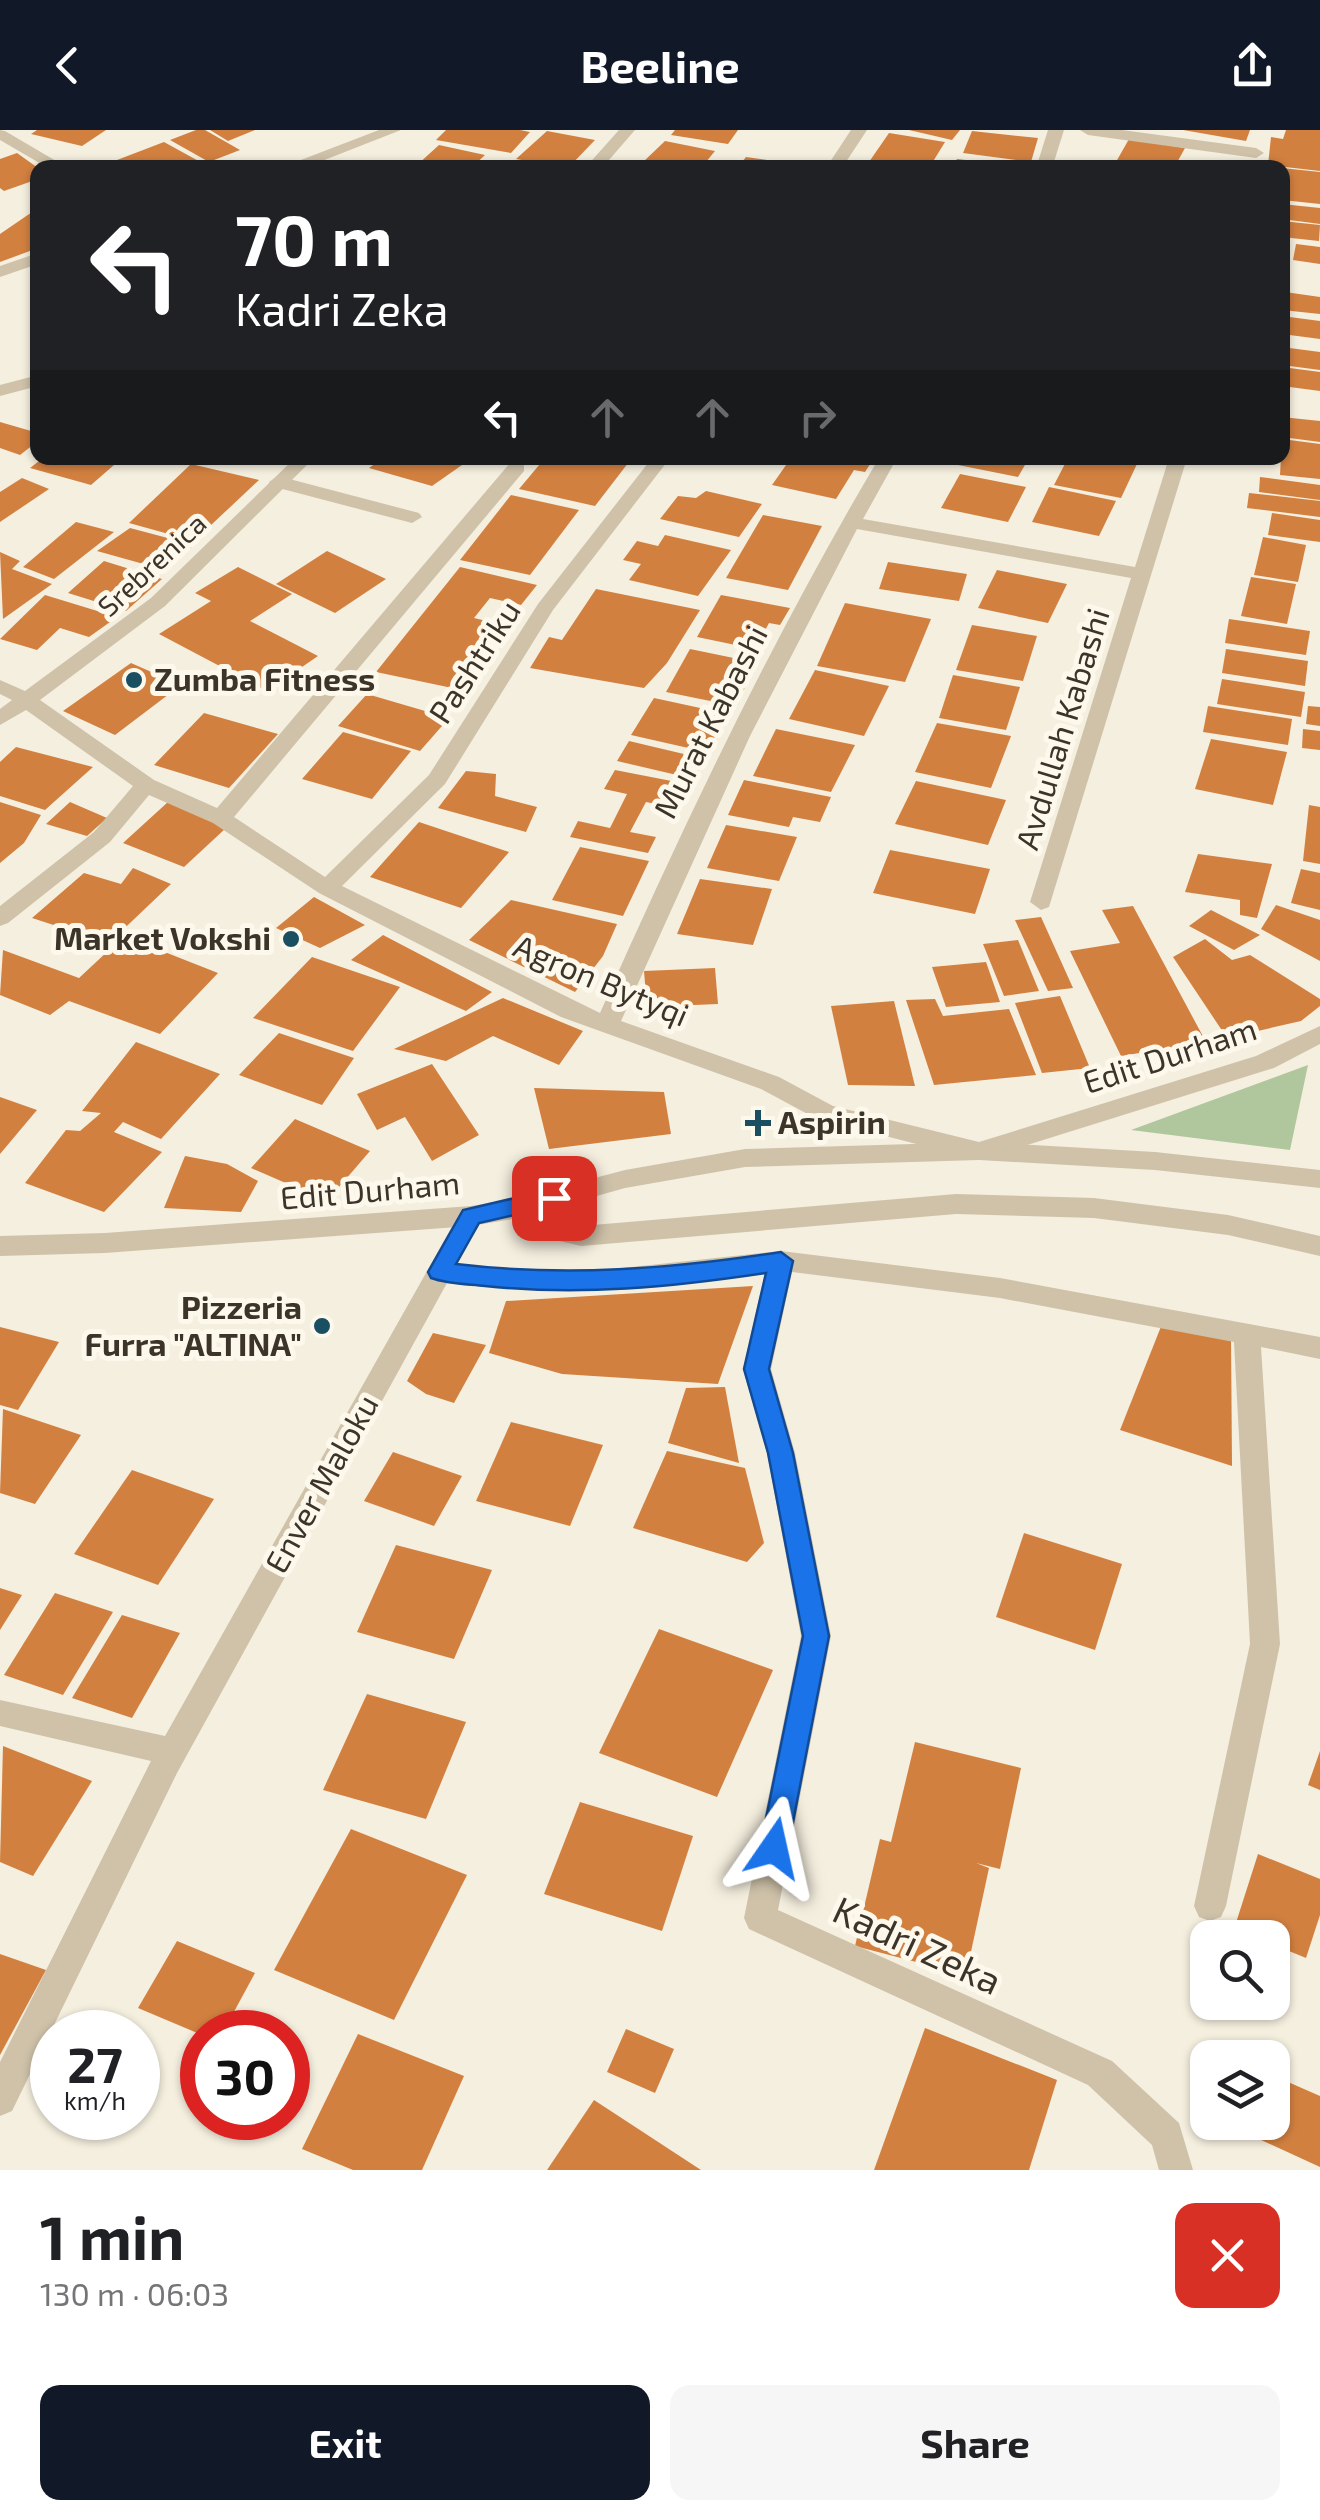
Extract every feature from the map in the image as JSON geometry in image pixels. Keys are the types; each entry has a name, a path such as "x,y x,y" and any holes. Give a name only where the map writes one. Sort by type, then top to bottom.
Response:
{"street":[{"path":"304,160 336,144 393,130"},
{"path":"600,160 627,130"},
{"path":"839,160 858,130"},
{"path":"1047,160 1056,130"},
{"path":"1088,130 1254,160 1264,132"},
{"path":"0,134 46,160"},
{"path":"329,160 336,144"},
{"path":"0,272 30,261"},
{"path":"0,391 30,382"},
{"name":"Srebrenica","path":"0,720 95,653 158,602 297,465"},
{"name":"Pashtriku","path":"327,888 436,779 546,608 656,465"},
{"name":"Murat Kabashi","path":"608,1022 677,862 850,522 884,465"},
{"name":"Avdullah Kabashi","path":"1040,902 1176,465"},
{"path":"220,818 517,467"},
{"path":"278,482 412,517"},
{"name":"Avdullah Kabashi","path":"850,522 1142,574"},
{"name":"Agron Bytyqi","path":"0,686 25,699 146,784 220,818 327,888 569,1010 770,1084 824,1112 980,1151"},
{"path":"0,918 102,837 146,784"},
{"name":"Edit Durham","path":"980,1151 1265,1062 1320,1034"},
{"name":"Edit Durham","path":"0,1246 105,1243 471,1216 520,1208 624,1179 745,1158 980,1151 1155,1162 1320,1180"},
{"path":"520,1208 543,1228 581,1236 956,1204 1094,1208 1228,1225 1320,1246"},
{"name":"Enver Maloku","path":"0,2099 173,1752 471,1216"},
{"path":"440,1272 530,1282 612,1280 682,1276 781,1261 1000,1288 1320,1348"},
{"name":"Kadri Zeka","path":"781,1261 757,1369 781,1453 816,1636 760,1918 1100,2074 1167,2135 1176,2170"},
{"path":"1210,1906 1265,1644 1247,1336"},
{"path":"0,1713 173,1752"}],"green space":[{"path":"1308,1065 1290,1150 1131,1130"}],"building":[{"path":"37,130 106,130 82,146 31,134"},
{"path":"205,130 240,150 205,160 170,140"},
{"path":"210,130 255,130 228,141"},
{"path":"446,130 530,132 511,153 436,140"},
{"path":"675,130 738,130 728,144 671,135"},
{"path":"909,130 960,130 952,140"},
{"path":"1183,130 1250,130 1246,141"},
{"path":"1286,130 1320,130 1320,171 1290,168 1290,160 1269,160 1271,137 1283,139"},
{"path":"547,131 595,140 576,160 516,159"},
{"path":"972,131 1038,138 1032,160 963,153"},
{"path":"889,133 945,142 934,160 870,160"},
{"path":"1129,139 1185,148 1178,160 1117,160"},
{"path":"665,141 715,151 708,160 645,160"},
{"path":"164,142 197,160 117,160"},
{"path":"439,145 485,155 480,160 422,160"},
{"path":"17,153 30,162 30,182 4,191 0,188 0,159"},
{"path":"1290,169 1320,172 1320,204 1290,201"},
{"path":"1290,205 1320,208 1320,224 1290,220"},
{"path":"30,213 30,251 0,262 0,234"},
{"path":"1290,222 1320,225 1319,241 1290,238"},
{"path":"1296,244 1320,247 1320,264 1293,260"},
{"path":"1290,293 1320,297 1320,314 1290,311"},
{"path":"1290,317 1320,321 1320,339 1290,335"},
{"path":"1290,348 1320,352 1320,370 1290,366"},
{"path":"1290,368 1320,372 1320,391 1290,387"},
{"path":"1290,418 1320,421 1320,442 1290,438"},
{"path":"0,422 30,431 30,447 20,455 0,448"},
{"path":"1290,440 1320,444 1320,479 1280,475 1281,465 1290,465"},
{"path":"34,465 114,465 91,485 30,468"},
{"path":"190,465 259,480 194,541 129,523"},
{"path":"373,465 462,465 432,486 369,468"},
{"path":"539,465 627,465 595,506 519,489"},
{"path":"786,465 870,465 865,472 854,470 836,499 772,485"},
{"path":"958,465 1025,465 1018,477"},
{"path":"1064,465 1137,465 1121,498 1054,485"},
{"path":"960,474 1026,487 1008,522 941,508"},
{"path":"1260,477 1320,485 1320,500 1259,492"},
{"path":"22,478 49,489 0,522 0,492"},
{"path":"1049,487 1116,501 1099,536 1032,522"},
{"path":"706,491 762,504 739,537 660,519 678,496 696,498"},
{"path":"1249,493 1320,501 1320,517 1247,508"},
{"path":"511,495 579,510 530,575 460,560"},
{"path":"1272,513 1320,520 1320,542 1268,535"},
{"path":"763,515 822,526 788,590 726,578"},
{"path":"76,522 114,532 54,579 23,567"},
{"path":"130,528 194,545 165,570 97,551"},
{"path":"665,535 731,550 698,596 629,580 641,564 623,560 637,541 658,546"},
{"path":"1263,537 1306,545 1298,582 1254,575"},
{"path":"327,551 386,579 335,613 276,584"},
{"path":"0,552 20,561 12,569 52,584 3,619"},
{"path":"104,561 162,579 126,611 68,593"},
{"path":"888,562 967,574 959,601 879,589"},
{"path":"238,567 292,594 250,621 318,656 267,691 159,634 211,601 195,593"},
{"path":"460,567 537,585 521,605 490,598 474,618 504,625 457,689 376,672"},
{"path":"997,570 1067,584 1048,623 978,608"},
{"path":"1251,577 1296,584 1287,624 1241,616"},
{"path":"596,589 700,610 667,663 644,688 530,668 549,637 562,640"},
{"path":"45,595 117,617 89,637 60,628 37,650 0,639"},
{"path":"721,595 790,608 780,625 769,623 755,649 697,637"},
{"path":"845,603 931,619 905,682 817,666"},
{"path":"1229,619 1310,631 1306,655 1225,643"},
{"path":"972,625 1037,636 1023,681 956,670"},
{"path":"690,649 758,663 735,706 666,692"},
{"path":"1226,649 1308,661 1305,686 1222,673"},
{"path":"131,663 181,685 115,735 63,711"},
{"path":"815,670 889,686 864,736 789,719"},
{"path":"953,675 1020,687 1006,730 939,718"},
{"path":"1222,679 1305,692 1301,717 1217,704"},
{"path":"367,694 449,718 420,751 338,726"},
{"path":"654,698 728,714 706,752 631,735"},
{"path":"1208,706 1292,719 1288,745 1203,732"},
{"path":"1308,706 1320,707 1320,726 1306,724"},
{"path":"204,713 278,734 229,788 154,765"},
{"path":"937,723 1011,736 991,788 915,772"},
{"path":"776,729 855,745 831,792 753,776"},
{"path":"1303,729 1320,731 1320,750 1302,748"},
{"path":"343,732 411,751 372,799 302,779"},
{"path":"1211,739 1287,752 1273,805 1195,789"},
{"path":"629,741 705,759 694,779 617,761"},
{"path":"16,747 93,767 45,810 0,796 0,762"},
{"path":"615,770 687,784 676,808 646,802 630,832 656,837 648,853 570,837 578,821 610,828 627,794 604,789"},
{"path":"466,771 496,774 495,796 537,807 526,832 438,808"},
{"path":"744,780 831,797 820,822 793,817 789,827 728,815"},
{"path":"916,781 1006,800 988,845 895,824"},
{"path":"0,802 41,815 24,843 0,863"},
{"path":"70,802 107,818 87,836 46,824"},
{"path":"168,802 226,828 184,867 123,843"},
{"path":"1309,805 1320,807 1320,864 1303,861"},
{"path":"419,822 509,852 461,908 370,877"},
{"path":"726,825 797,837 779,881 707,868"},
{"path":"580,847 649,861 623,916 552,900"},
{"path":"890,850 990,869 975,914 873,893"},
{"path":"1198,854 1272,864 1257,918 1240,915 1240,900 1185,892"},
{"path":"133,868 171,884 109,943 32,918 84,873 121,884"},
{"path":"1301,869 1320,873 1320,910 1291,903"},
{"path":"700,879 772,889 753,945 677,934"},
{"path":"314,897 365,925 320,948 276,928"},
{"path":"511,900 617,924 603,956 575,992 469,940"},
{"path":"1276,905 1320,920 1320,961 1261,929"},
{"path":"1133,906 1206,1042 1121,1056 1070,951 1120,943 1102,910"},
{"path":"1211,910 1260,935 1234,950 1189,926"},
{"path":"1041,917 1073,988 1048,991 1015,920"},
{"path":"383,935 492,992 466,1011 351,960"},
{"path":"124,936 218,973 160,1034 69,1001 50,1015 0,995 3,950 79,978"},
{"path":"1205,939 1232,960 1250,955 1320,999 1320,1006 1301,1021 1227,1038 1173,957"},
{"path":"1018,940 1039,991 1004,996 983,944"},
{"path":"312,957 400,987 353,1051 253,1018"},
{"path":"986,962 1000,1002 946,1007 932,967"},
{"path":"715,968 718,1004 647,1007 644,971"},
{"path":"1060,996 1090,1068 1042,1073 1015,1003"},
{"path":"503,998 583,1031 559,1065 493,1036 446,1061 394,1049"},
{"path":"935,999 943,1016 1009,1009 1036,1075 934,1085 906,1000"},
{"path":"894,1001 915,1086 848,1085 831,1006"},
{"path":"279,1033 354,1058 322,1105 239,1075"},
{"path":"136,1042 220,1074 161,1139 123,1122 114,1132 162,1152 104,1212 25,1183 66,1130 80,1131 101,1113 82,1111"},
{"path":"432,1064 479,1135 432,1161 405,1117 377,1130 357,1094"},
{"path":"534,1088 664,1092 671,1134 549,1149"},
{"path":"0,1097 37,1110 0,1154"},
{"path":"295,1119 370,1151 327,1201 251,1168"},
{"path":"185,1156 227,1164 258,1181 241,1212 164,1208"},
{"path":"753,1286 718,1384 562,1374 489,1353 506,1301"},
{"path":"1162,1324 1231,1336 1232,1466 1120,1430"},
{"path":"0,1327 59,1342 18,1410 0,1405"},
{"path":"433,1333 486,1345 454,1403 426,1394 407,1381"},
{"path":"725,1387 739,1463 668,1443 686,1388"},
{"path":"3,1409 81,1435 35,1504 0,1493"},
{"path":"511,1422 603,1445 570,1526 476,1501"},
{"path":"667,1451 745,1468 764,1543 747,1562 633,1528"},
{"path":"393,1452 462,1476 434,1526 364,1501"},
{"path":"132,1470 214,1499 158,1585 74,1554"},
{"path":"1024,1533 1122,1564 1095,1650 996,1617"},
{"path":"396,1545 492,1570 454,1659 357,1632"},
{"path":"0,1588 22,1595 0,1630"},
{"path":"55,1593 113,1612 63,1695 4,1675"},
{"path":"122,1615 180,1633 132,1718 72,1698"},
{"path":"659,1629 773,1670 717,1797 599,1753"},
{"path":"367,1694 466,1722 426,1819 323,1790"},
{"path":"915,1742 1021,1768 1000,1869 976,1863 989,1868 966,1975 855,1946 880,1839 891,1842"},
{"path":"3,1746 92,1781 33,1876 0,1862"},
{"path":"1320,1751 1320,1790 1308,1785"},
{"path":"580,1802 693,1836 662,1931 544,1894"},
{"path":"351,1829 467,1875 394,2020 274,1970"},
{"path":"1258,1854 1320,1879 1320,1915 1306,1958 1290,1951 1290,1920 1237,1920"},
{"path":"177,1941 255,1973 235,2010 180,2010 180,2026 160,2017 160,2010 138,2008"},
{"path":"0,1954 46,1970 0,2055"},
{"path":"925,2028 1057,2080 1029,2170 874,2170"},
{"path":"626,2029 674,2049 655,2093 607,2072"},
{"path":"358,2034 464,2076 422,2170 353,2170 302,2149 310,2140 310,2133"},
{"path":"1290,2083 1320,2096 1320,2167 1261,2140 1290,2140"},
{"path":"594,2100 701,2170 547,2170"}],"place":[{"name":"Zumba Fitness","path":"134,680"},
{"name":"Market Vokshi","path":"291,939"},
{"name":"Aspirin","path":"758,1123"},
{"name":"Pizzeria Furra \"ALTINA\"","path":"322,1326"}],"route":[{"path":"554,1198 471,1216 440,1272 530,1282 612,1280 682,1276 781,1261 757,1369 781,1453 816,1636 774,1848"}]}
